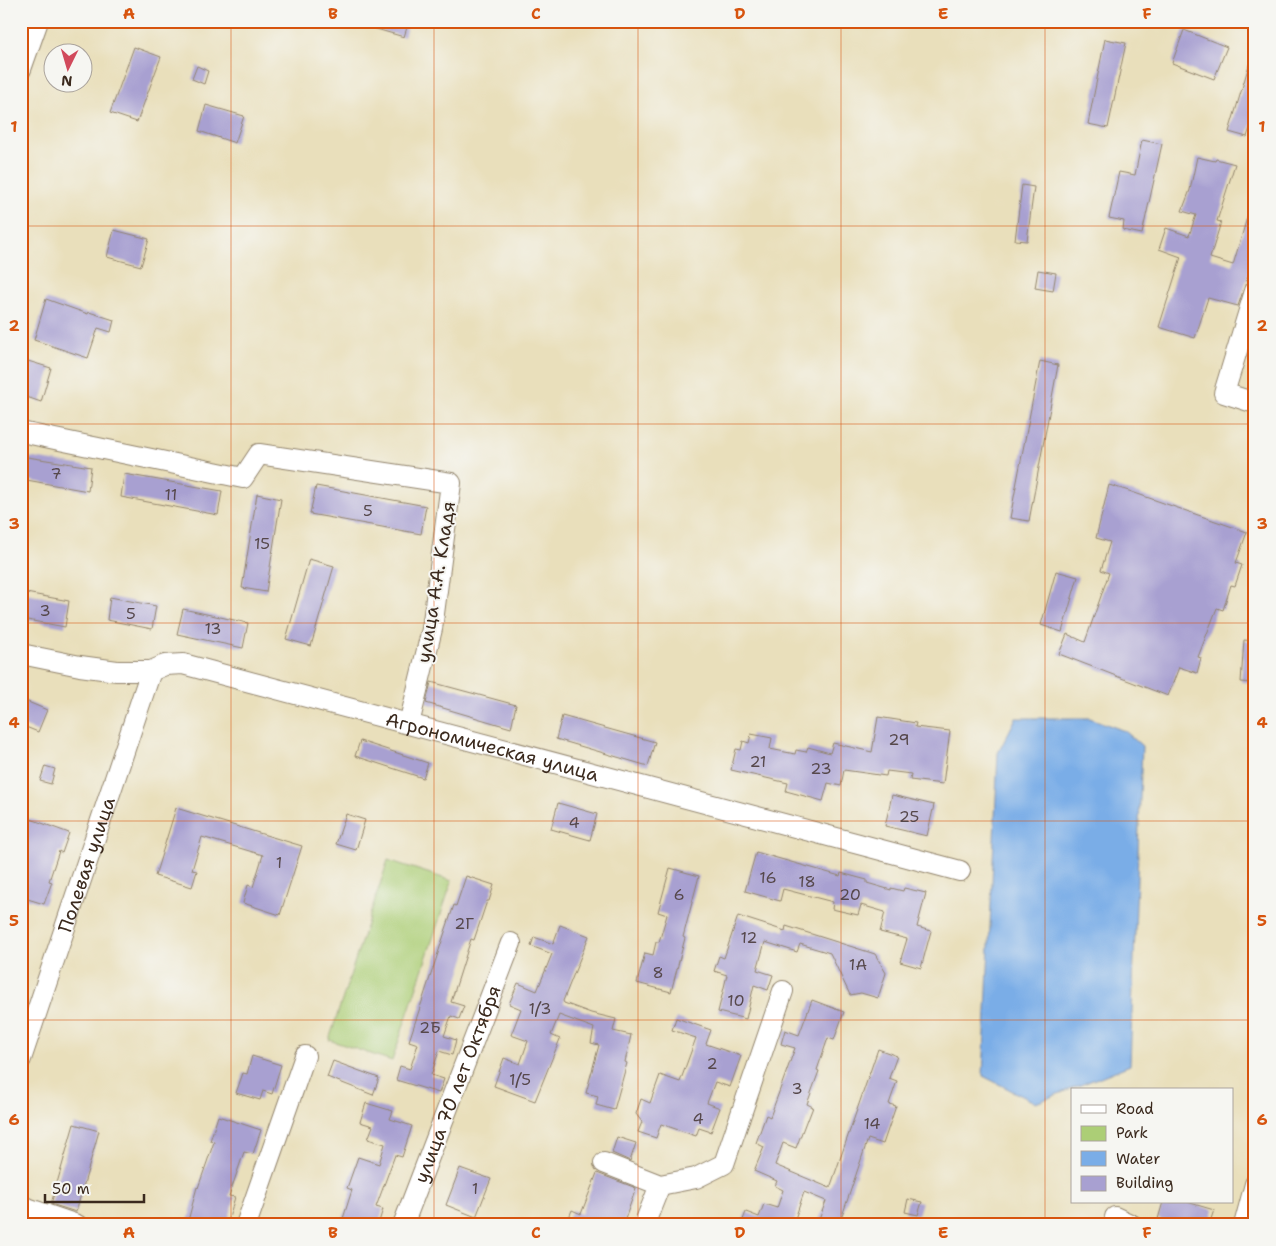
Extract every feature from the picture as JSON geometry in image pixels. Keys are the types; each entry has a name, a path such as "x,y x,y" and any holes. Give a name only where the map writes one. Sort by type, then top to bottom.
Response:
{"street":[{"path":"21,69 38,21"},
{"path":"1255,291 1224,393 1255,403"},
{"name":"улица А.А. Кладя","path":"21,432 243,478 259,454 452,483 432,629 409,724"},
{"name":"Агрономическая улица","path":"21,654 80,666 117,671 151,671 165,665 183,664 960,871"},
{"name":"Полевая улица","path":"21,1059 151,671"},
{"name":"улица 70 лет Октября","path":"404,1225 511,942"},
{"path":"604,1163 660,1185 696,1178 724,1164 784,991"},
{"path":"246,1225 305,1056"},
{"path":"1244,1225 1255,1184"},
{"path":"644,1225 660,1185"},
{"path":"21,1206 77,1225"}],"green space":[{"path":"388,860 452,881 392,1061 329,1040"}],"water":[{"path":"1016,718 1090,718 1125,731 1142,746 1130,1065 1036,1103 983,1076 998,753"}],"building":[{"path":"360,21 409,21 404,37 359,24"},
{"path":"1184,30 1227,47 1214,79 1172,63"},
{"path":"1105,39 1126,43 1108,128 1088,124"},
{"path":"134,47 161,57 137,122 110,113"},
{"path":"1252,55 1255,55 1255,112 1247,137 1229,132"},
{"path":"197,66 208,71 204,84 192,79"},
{"path":"206,105 244,116 235,143 199,131"},
{"path":"1142,140 1162,144 1142,234 1123,230 1124,221 1109,218 1119,172 1135,175"},
{"path":"1197,157 1235,164 1217,221 1221,222 1210,258 1233,265 1252,201 1255,201 1255,255 1238,306 1208,298 1195,338 1159,327 1181,257 1159,249 1166,228 1189,236 1196,215 1182,211 1190,190"},
{"path":"1022,185 1034,187 1027,241 1015,240"},
{"path":"114,230 149,239 141,266 107,257"},
{"path":"1038,270 1056,273 1053,291 1035,288"},
{"path":"46,299 88,314 89,312 114,320 111,332 98,328 88,358 34,340"},
{"path":"28,361 51,368 41,402 21,395 21,384"},
{"path":"1040,361 1058,365 1029,521 1010,518"},
{"path":"21,456 91,467 88,491 21,479"},
{"path":"124,474 222,491 218,515 121,497"},
{"path":"1109,485 1247,532 1236,563 1242,565 1235,586 1231,585 1223,610 1217,608 1198,657 1201,658 1197,673 1179,667 1168,696 1059,654 1067,634 1085,642 1109,573 1101,570 1110,542 1096,538"},
{"path":"316,486 426,506 421,534 310,514"},
{"path":"257,494 281,499 266,592 242,588"},
{"path":"309,559 334,566 311,646 286,639"},
{"path":"1056,571 1078,577 1062,632 1041,625"},
{"path":"26,593 69,601 65,627 22,619"},
{"path":"110,597 156,606 152,629 107,620"},
{"path":"183,609 248,623 243,648 177,634"},
{"path":"1244,640 1255,641 1255,683 1241,682"},
{"path":"431,682 516,705 511,728 426,703"},
{"path":"21,699 47,710 38,732 21,725"},
{"path":"562,716 655,742 648,766 556,739"},
{"path":"878,717 916,723 915,727 950,731 943,784 910,780 911,774 887,771 886,776 844,770 841,786 828,783 823,801 786,791 788,783 731,770 736,749 741,750 743,741 749,743 751,734 772,738 770,749 795,754 796,750 806,752 808,747 830,753 833,743 872,752"},
{"path":"360,741 428,763 423,778 355,756"},
{"path":"45,766 55,769 51,784 40,781"},
{"path":"892,795 934,805 927,836 885,826"},
{"path":"558,803 597,814 590,840 551,829"},
{"path":"176,808 302,846 280,915 243,903 248,885 253,887 263,855 202,837 192,870 197,871 192,887 155,876"},
{"path":"346,814 365,820 356,850 336,844"},
{"path":"28,818 69,833 62,853 59,851 49,881 52,882 44,904 21,897 21,851 25,838 21,837"},
{"path":"756,852 840,876 841,873 867,880 867,883 891,890 891,888 903,891 904,888 926,893 917,927 931,931 921,968 900,962 907,939 880,932 885,912 861,905 858,915 832,909 833,902 783,889 780,901 745,891"},
{"path":"670,868 699,876 671,992 637,983 645,953 653,955 667,915 658,912"},
{"path":"466,876 494,885 474,940 471,939 451,1002 464,1006 459,1019 451,1016 444,1036 456,1040 452,1055 439,1051 431,1075 444,1079 439,1093 396,1080 400,1066 410,1069 418,1044 409,1041 454,905 456,906"},
{"path":"738,916 785,931 786,926 875,954 886,973 878,998 861,993 850,995 830,953 800,944 797,952 765,942 757,970 773,975 768,990 754,985 746,1019 718,1012 727,975 714,971 719,956 724,958"},
{"path":"560,925 589,936 563,1001 564,1003 591,1013 616,1019 613,1031 631,1035 625,1062 627,1063 614,1110 596,1105 598,1096 586,1093 599,1045 591,1043 594,1028 559,1015 551,1035 560,1039 535,1101 494,1086 504,1058 520,1064 528,1041 511,1035 521,1009 509,1004 518,983 537,991 552,954 531,946 534,937 553,944"},
{"path":"812,1000 844,1012 834,1040 828,1038 807,1104 813,1107 796,1148 783,1143 775,1165 830,1188 878,1049 897,1056 889,1078 897,1081 889,1104 896,1106 883,1144 868,1139 839,1225 817,1225 826,1201 804,1192 793,1225 741,1225 746,1212 759,1217 764,1204 777,1208 783,1190 775,1186 777,1181 754,1171 764,1147 756,1143 766,1115 770,1117 795,1048 781,1044 785,1030 799,1035"},
{"path":"676,1018 711,1030 706,1044 741,1056 730,1087 715,1082 707,1103 720,1108 711,1132 699,1128 696,1136 661,1124 656,1138 638,1132 642,1122 636,1114 641,1099 650,1103 660,1075 680,1082 696,1038 672,1030"},
{"path":"252,1056 281,1065 272,1094 263,1091 260,1100 236,1093 243,1073 247,1074"},
{"path":"333,1061 379,1078 373,1095 327,1077"},
{"path":"366,1103 393,1111 390,1119 412,1126 402,1157 395,1155 376,1207 383,1209 378,1225 341,1225 352,1190 347,1188 358,1157 379,1164 385,1144 368,1139 373,1126 360,1122"},
{"path":"218,1116 261,1130 253,1154 244,1152 229,1196 235,1197 227,1225 203,1225 188,1221 197,1187 214,1142 210,1141"},
{"path":"74,1124 99,1131 76,1212 51,1204"},
{"path":"617,1137 636,1143 630,1161 612,1153"},
{"path":"460,1168 491,1179 476,1217 446,1205"},
{"path":"597,1173 636,1188 623,1225 566,1225 572,1210 581,1214"},
{"path":"908,1199 922,1202 918,1215 905,1212"},
{"path":"1162,1204 1194,1204 1214,1210 1209,1225 1180,1225 1158,1219"}]}
